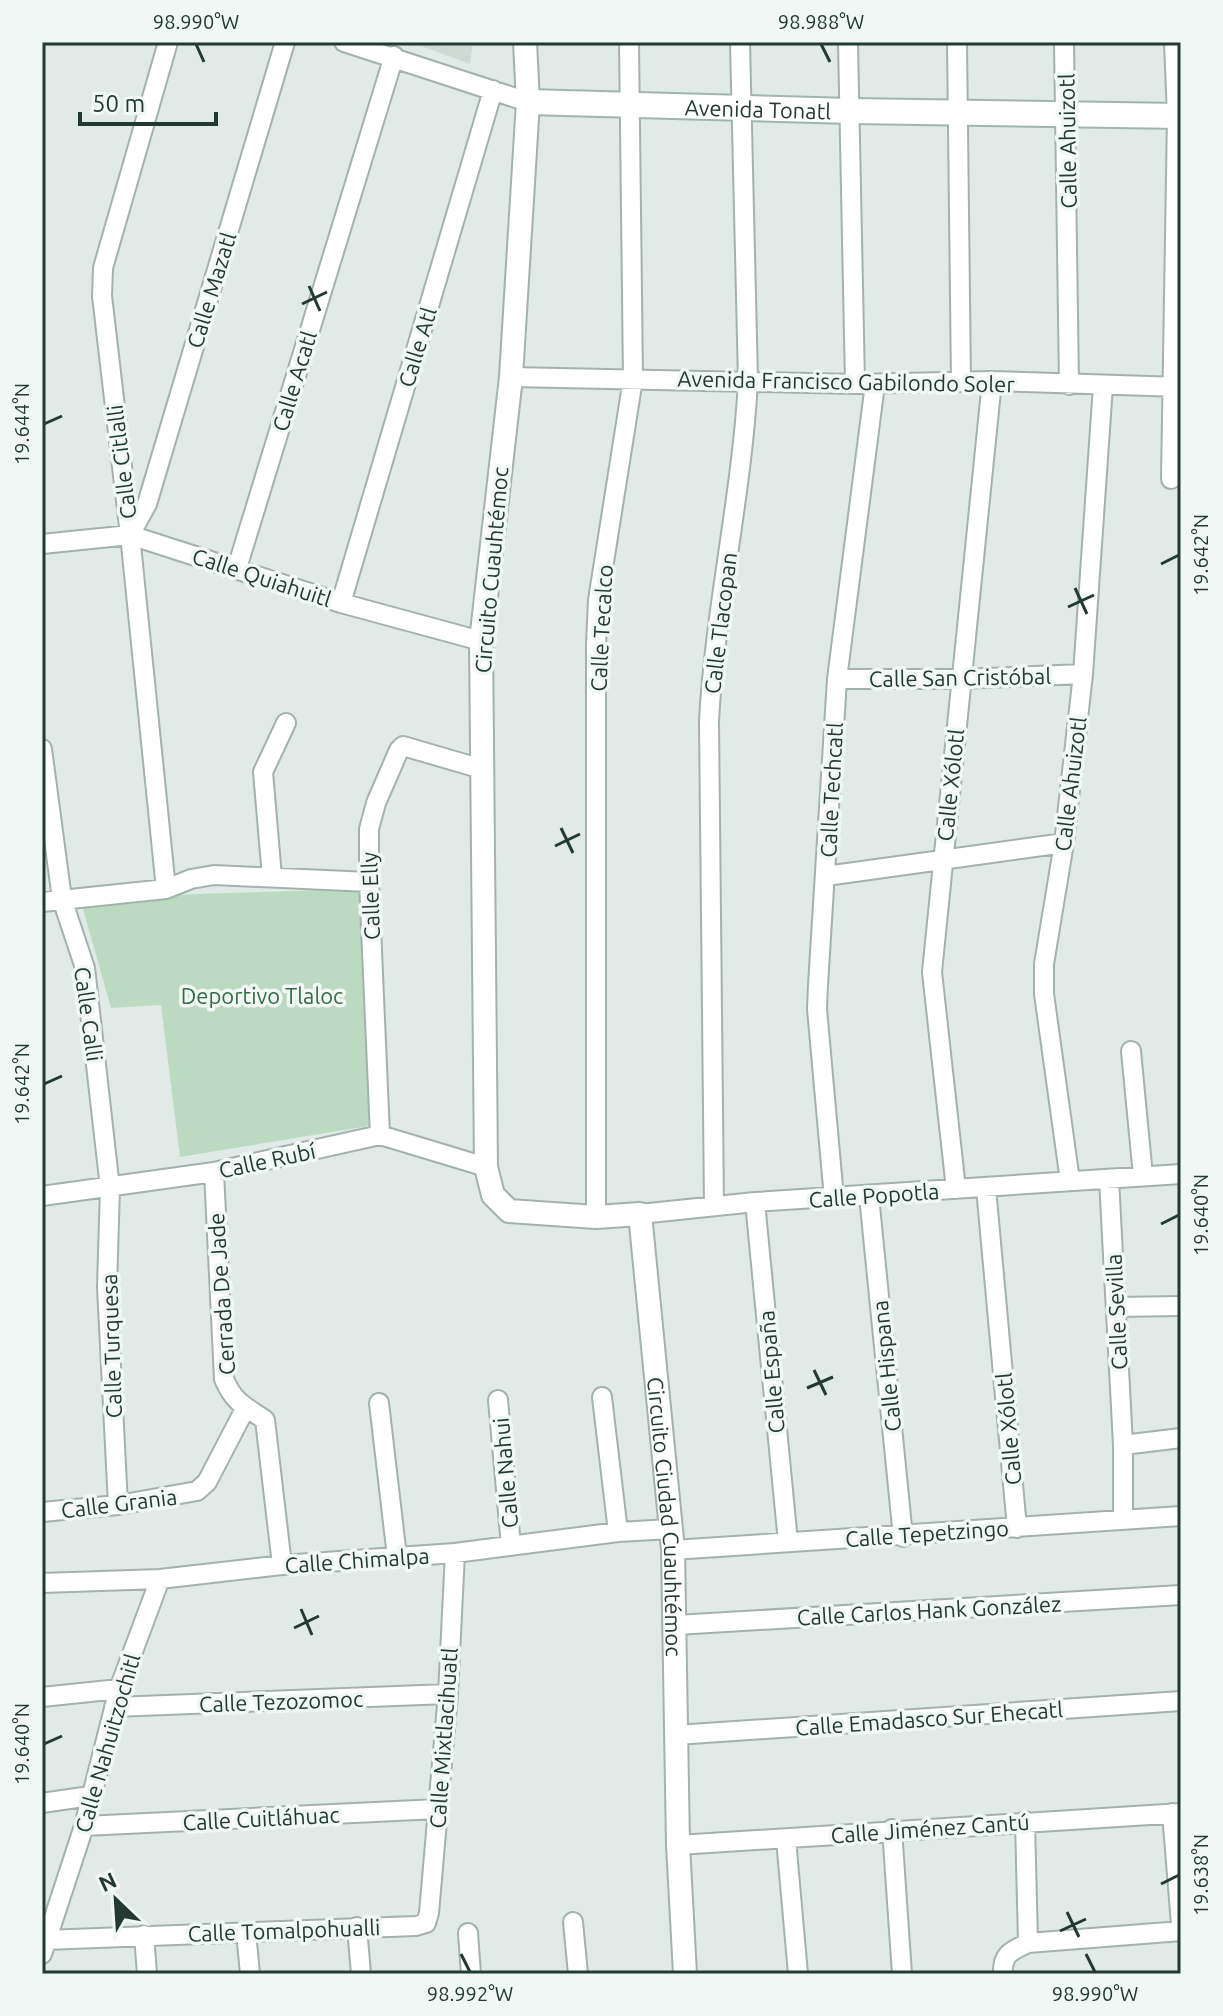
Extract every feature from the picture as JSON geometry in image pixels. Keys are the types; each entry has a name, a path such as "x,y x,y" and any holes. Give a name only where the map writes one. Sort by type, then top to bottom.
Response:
{"main road":[{"name":"Avenida Tonatl","path":"528,102 1179,116"}],"street":[{"name":"Calle Citlalli","path":"166,889 102,296 103,268 168,42"},
{"name":"Calle Mazatl","path":"130,535 147,504 285,42"},
{"name":"Avenida Tonatl","path":"344,42 528,102"},
{"name":"Circuito Cuauhtémoc","path":"525,42 528,102 511,377 481,641 486,1167 493,1195 509,1211 596,1217"},
{"name":"Calle Tecalco","path":"596,1217 598,600 633,379 629,42"},
{"name":"Calle Tlacopan","path":"714,1206 709,721 712,660 746,434 748,381 740,42"},
{"path":"848,42 855,384"},
{"path":"957,42 961,382"},
{"name":"Calle Ahuizotl","path":"1064,42 1069,385"},
{"path":"1171,479 1177,387 1179,116 1174,42"},
{"name":"Calle Acatl","path":"237,568 394,56"},
{"name":"Calle Atl","path":"341,603 493,90"},
{"name":"Avenida Francisco Gabilondo Soler","path":"511,377 855,384 992,381 1177,387"},
{"name":"Calle Xólotl","path":"956,1189 932,972 992,381"},
{"name":"Calle Techcatl","path":"834,1198 817,1009 837,679 875,384"},
{"name":"Calle Ahuizotl","path":"1070,1181 1044,994 1044,964 1064,843 1083,674 1103,386"},
{"name":"Calle Quiahuitl","path":"42,544 130,535 341,603 481,641"},
{"name":"Calle San Cristóbal","path":"837,679 960,679 1083,674"},
{"path":"272,877 263,772 286,723"},
{"name":"Calle Elly","path":"380,1135 369,882 369,829 376,803 403,746 482,769"},
{"name":"Calle Calli","path":"42,749 62,899 85,968 110,1188"},
{"path":"826,876 1064,843"},
{"path":"42,902 166,889 191,879 214,875 369,882"},
{"path":"1131,1051 1143,1176"},
{"name":"Calle Rubí","path":"42,1196 214,1172 380,1135 486,1167"},
{"name":"Cerrada De Jade","path":"214,1172 224,1379 230,1393 245,1409"},
{"name":"Calle Popotla","path":"640,1214 755,1202 1181,1174"},
{"name":"Calle Sevilla","path":"1109,1179 1123,1445 1123,1520"},
{"name":"Calle Turquesa","path":"110,1188 107,1287 118,1505"},
{"name":"Calle Xólotl","path":"986,1188 1017,1528"},
{"name":"Calle Hispana","path":"869,1196 903,1537"},
{"name":"Calle España","path":"755,1202 788,1542"},
{"path":"596,1217 640,1214"},
{"name":"Circuito Ciudad Cuauhtémoc","path":"640,1214 672,1539 678,1845 685,1974"},
{"path":"1116,1307 1181,1306"},
{"path":"602,1397 618,1532"},
{"name":"Calle Nahui","path":"498,1400 511,1546"},
{"path":"379,1403 397,1557"},
{"path":"245,1409 265,1420 282,1565"},
{"name":"Calle Grania","path":"42,1512 118,1505 197,1491 207,1482 245,1409"},
{"path":"1123,1445 1181,1438"},
{"name":"Calle Tepetzingo","path":"672,1539 788,1542 903,1537 1181,1516"},
{"name":"Calle Chimalpa","path":"42,1583 160,1579 282,1565 455,1553 618,1532 672,1539"},
{"name":"Calle Mixtlacihuatl","path":"426,1923 448,1694 455,1553"},
{"name":"Calle Nahuitzochitl","path":"44,1947 51,1896 84,1826 116,1698 160,1579"},
{"name":"Calle Carlos Hank González","path":"676,1625 1181,1595"},
{"name":"Calle Tezozomoc","path":"42,1697 448,1694"},
{"name":"Calle Emadasco Sur Ehecatl","path":"676,1735 1181,1701"},
{"path":"42,1803 90,1796"},
{"name":"Calle Cuitláhuac","path":"84,1826 438,1809"},
{"path":"1176,1813 1181,1924"},
{"name":"Calle Jiménez Cantú","path":"678,1845 1176,1813"},
{"path":"1025,1821 1028,1943"},
{"path":"892,1829 902,1974"},
{"path":"786,1839 798,1974"},
{"path":"573,1922 578,1974"},
{"name":"Calle Tomalpohualli","path":"44,1947 144,1935 416,1926 426,1923"},
{"path":"357,1927 361,1974"},
{"path":"1003,1974 1007,1953 1028,1943 1181,1931"},
{"path":"246,1932 250,1974"},
{"path":"468,1933 471,1974"},
{"path":"144,1935 147,1974"}],"shaded area":[{"path":"410,42 473,42 470,64"}],"green space":[{"name":"Deportivo Tlaloc","path":"361,889 369,1126 180,1157 161,1005 111,1008 81,902 194,894"}]}
